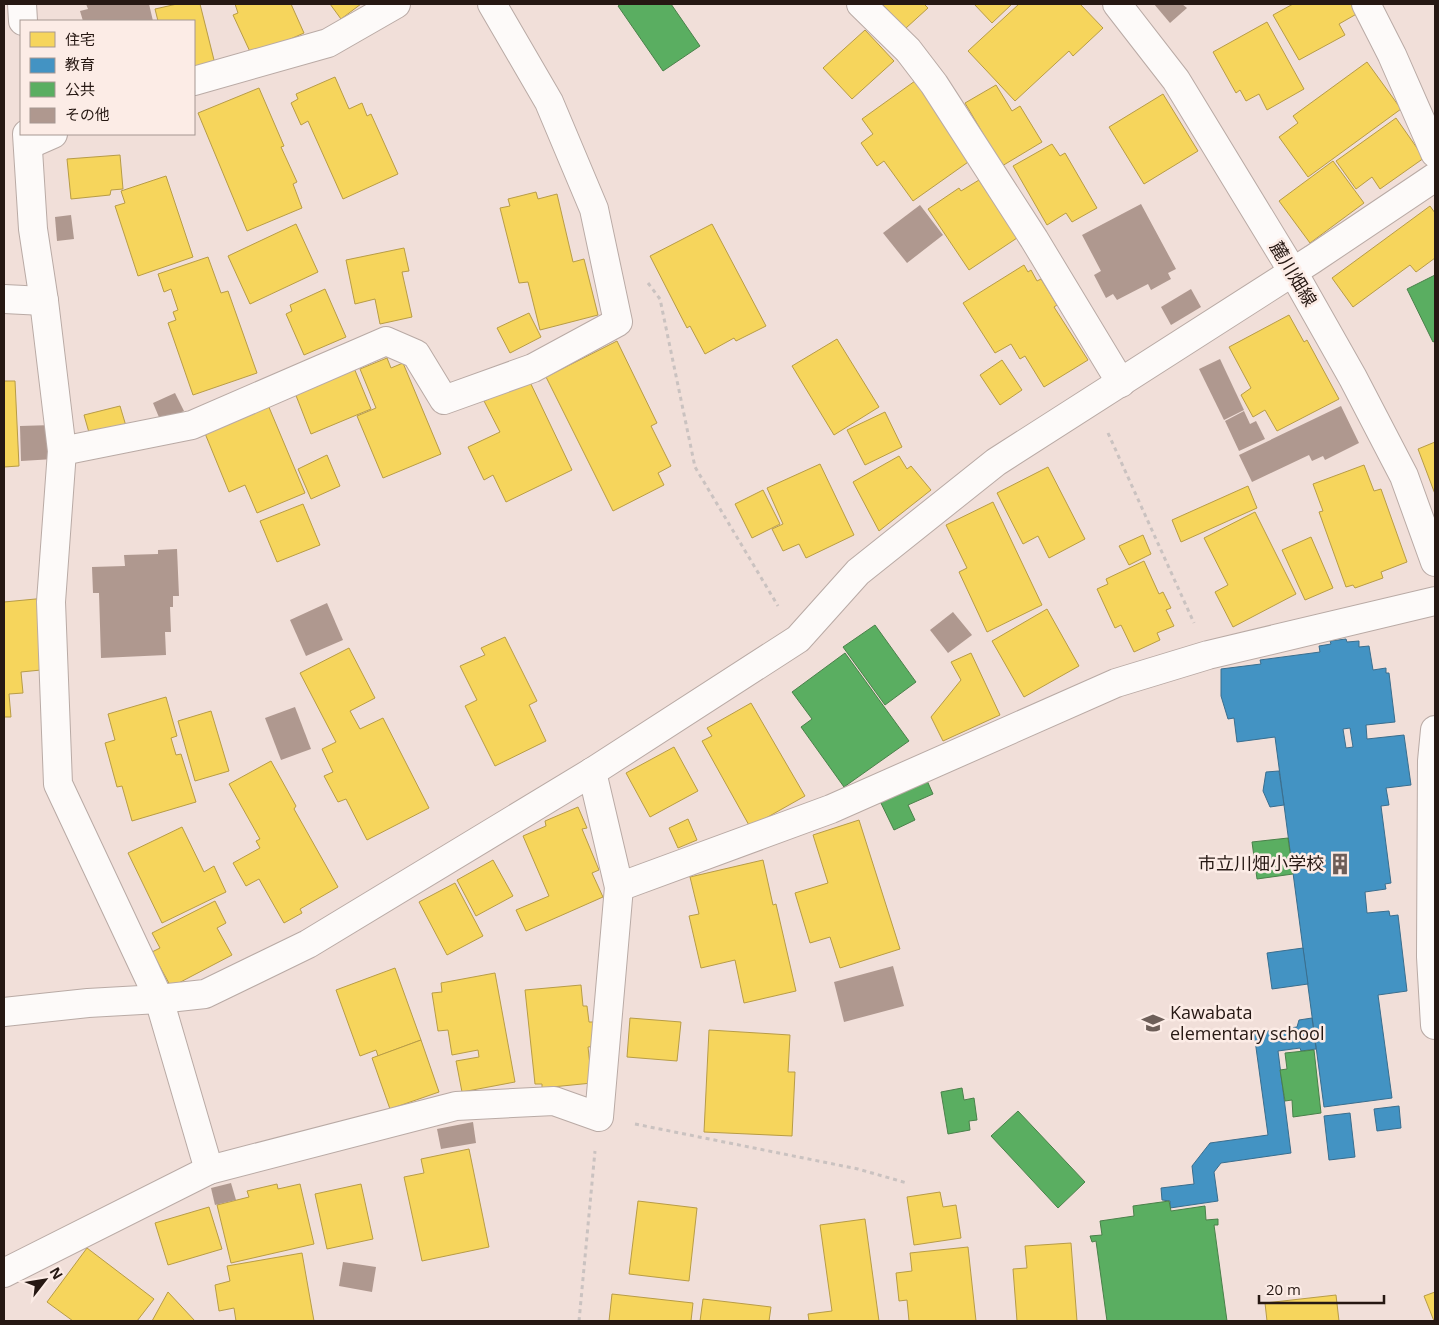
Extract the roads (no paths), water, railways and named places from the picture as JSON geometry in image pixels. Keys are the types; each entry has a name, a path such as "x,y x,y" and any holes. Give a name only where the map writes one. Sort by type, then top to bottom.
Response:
{"street":[{"path":"22,4 23,20"},
{"path":"195,81 328,43 396,4"},
{"path":"62,451 192,426 386,341 416,354 444,400 534,368 618,322 594,210 549,102 492,4"},
{"path":"861,4 908,50 934,84 1034,239 1121,383"},
{"name":"麓川畑線","path":"1117,4 1176,80 1293,272 1353,378 1404,476 1435,562"},
{"path":"1366,4 1392,55 1435,152"},
{"path":"48,135 28,139 33,229 44,301 62,451 51,602 58,784 159,999 209,1170"},
{"path":"4,1012 205,994 308,944 592,772 798,639 858,572 996,462 1293,272 1435,177"},
{"path":"4,299 44,301"},
{"path":"619,887 831,809 1116,683 1208,655 1435,601"},
{"path":"1435,730 1432,760 1430,957 1435,1025"},
{"path":"4,1273 209,1170 456,1106 554,1101 599,1116 619,887 592,772"}],"place":[{"name":"市立川畑小学校","path":"1340,864"},
{"name":"Kawabata elementary school","path":"1153,1023"}]}
